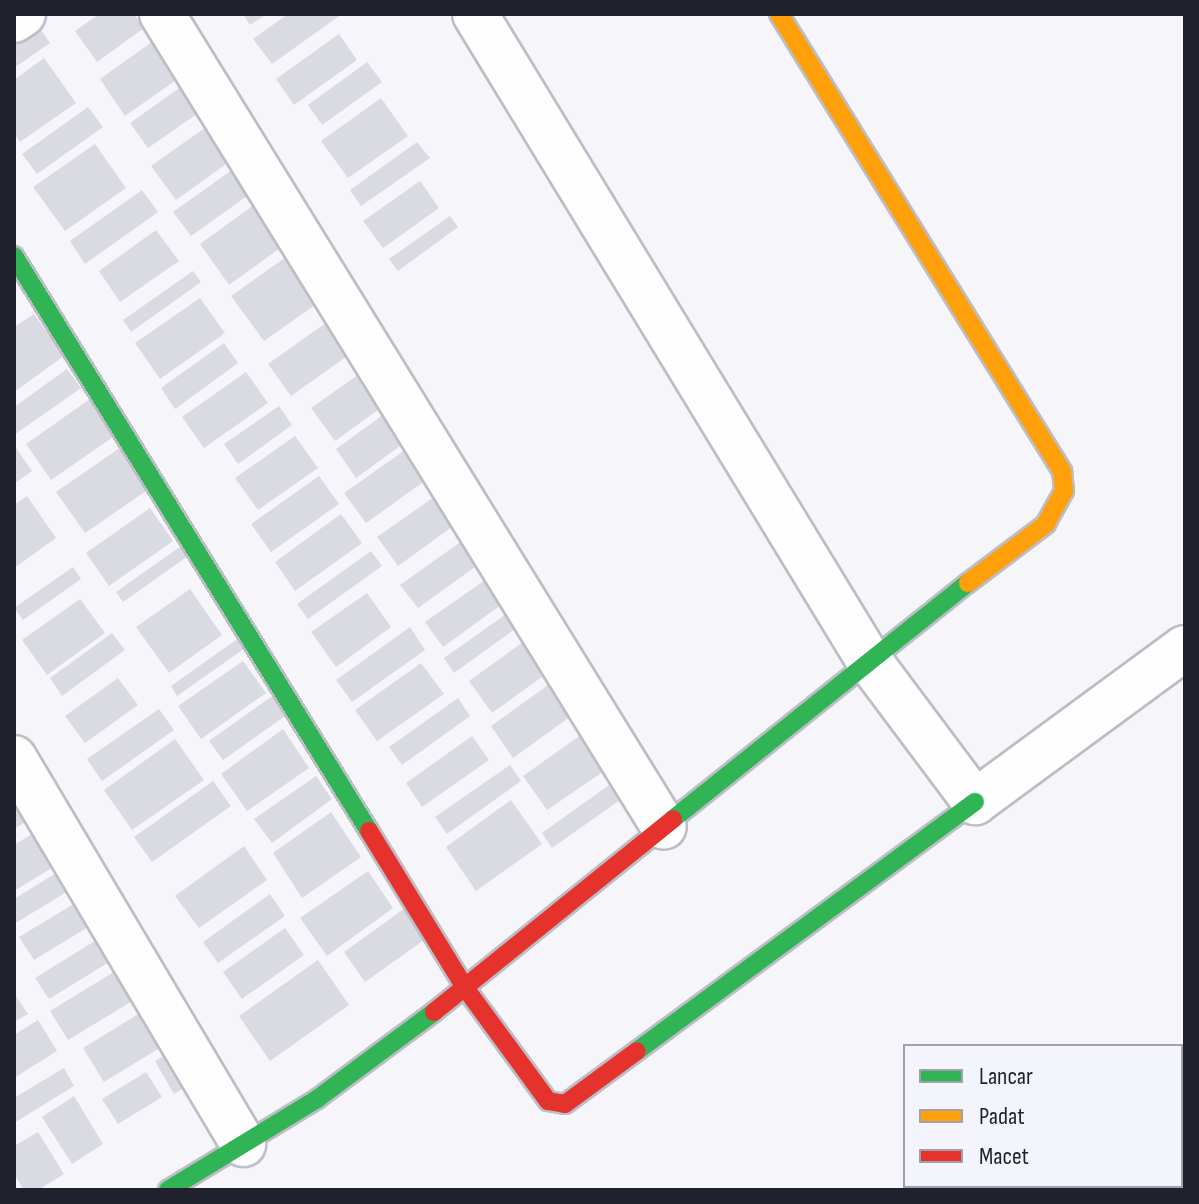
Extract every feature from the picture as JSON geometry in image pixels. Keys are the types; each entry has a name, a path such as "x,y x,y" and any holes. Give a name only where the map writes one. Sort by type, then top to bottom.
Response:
{"street":[{"path":"14,20 23,14"},
{"path":"162,14 664,827"},
{"path":"475,14 868,659 975,802"},
{"path":"168,1190 317,1099 466,989 868,659 1046,524 1064,491 1062,471 779,14"},
{"path":"14,256 466,989 548,1101 565,1104 1185,648"},
{"path":"14,758 243,1144"}],"building":[{"path":"99,14 134,14 144,28 97,62 75,31"},
{"path":"243,14 267,14 250,25"},
{"path":"288,14 342,14 272,64 253,39"},
{"path":"37,24 50,43 14,68 14,41"},
{"path":"163,34 189,71 125,116 100,79"},
{"path":"339,34 357,60 294,105 276,79"},
{"path":"44,58 76,103 20,142 14,133 14,80"},
{"path":"367,62 382,82 322,125 308,105"},
{"path":"196,76 214,102 148,148 130,123"},
{"path":"381,98 408,136 348,178 321,141"},
{"path":"88,107 103,127 37,174 22,154"},
{"path":"216,120 240,154 176,200 151,166"},
{"path":"417,142 430,158 361,206 350,190"},
{"path":"95,144 126,188 65,231 33,187"},
{"path":"239,165 257,189 191,236 173,212"},
{"path":"420,181 439,208 383,248 363,221"},
{"path":"142,190 158,212 85,264 70,241"},
{"path":"265,197 294,238 229,285 200,244"},
{"path":"450,216 458,227 398,271 389,259"},
{"path":"156,230 179,261 120,302 99,271"},
{"path":"300,247 332,293 264,341 231,296"},
{"path":"193,271 201,282 131,332 123,320"},
{"path":"200,298 225,333 160,379 135,343"},
{"path":"34,314 64,356 14,392 14,327"},
{"path":"337,315 360,347 291,396 268,364"},
{"path":"224,343 238,363 175,409 161,388"},
{"path":"372,365 396,397 335,441 311,408"},
{"path":"67,369 81,388 14,435 14,407"},
{"path":"246,372 268,403 204,448 182,417"},
{"path":"90,399 116,435 51,480 26,444"},
{"path":"398,404 418,433 356,478 336,449"},
{"path":"279,406 292,425 238,464 224,444"},
{"path":"295,436 318,468 258,510 235,478"},
{"path":"14,445 32,471 14,484"},
{"path":"412,445 433,475 366,523 344,493"},
{"path":"121,447 149,489 85,533 56,492"},
{"path":"319,476 339,504 271,552 251,524"},
{"path":"447,488 467,516 398,566 377,537"},
{"path":"27,496 56,538 14,568 14,505"},
{"path":"150,508 173,541 109,586 86,553"},
{"path":"341,514 362,543 295,591 275,562"},
{"path":"473,533 489,557 418,608 400,585"},
{"path":"188,541 195,551 123,602 116,592"},
{"path":"371,551 382,566 308,619 297,604"},
{"path":"73,567 81,579 23,620 14,608"},
{"path":"498,571 515,595 443,647 425,622"},
{"path":"190,589 222,635 169,673 136,627"},
{"path":"367,593 391,627 336,667 311,632"},
{"path":"80,599 105,633 47,675 22,640"},
{"path":"513,609 522,624 454,673 444,658"},
{"path":"410,627 425,650 352,702 336,680"},
{"path":"112,633 125,650 62,696 50,678"},
{"path":"240,637 248,646 177,696 171,686"},
{"path":"530,637 553,669 492,713 469,681"},
{"path":"243,661 266,693 201,739 178,706"},
{"path":"421,663 444,694 377,741 355,710"},
{"path":"118,678 138,705 85,743 65,716"},
{"path":"558,678 581,709 513,758 491,726"},
{"path":"278,692 291,712 223,760 209,741"},
{"path":"458,698 470,716 402,765 389,747"},
{"path":"159,709 174,730 102,781 87,759"},
{"path":"283,729 309,768 247,811 221,774"},
{"path":"585,732 610,767 547,810 523,776"},
{"path":"472,736 489,760 422,807 406,783"},
{"path":"175,739 204,780 132,830 104,790"},
{"path":"510,765 521,781 447,834 435,817"},
{"path":"316,776 332,799 272,843 254,819"},
{"path":"616,780 627,795 552,848 542,833"},
{"path":"213,781 231,806 152,862 134,837"},
{"path":"14,789 34,817 14,829"},
{"path":"511,800 542,844 476,891 446,847"},
{"path":"331,812 361,857 302,898 273,853"},
{"path":"45,826 65,860 14,891 14,845"},
{"path":"244,846 267,880 199,928 175,896"},
{"path":"69,865 80,884 14,924 14,899"},
{"path":"368,871 393,908 327,956 300,918"},
{"path":"270,894 285,916 218,963 203,942"},
{"path":"87,896 101,919 34,960 19,937"},
{"path":"405,908 427,938 365,982 344,952"},
{"path":"285,928 304,955 242,999 223,972"},
{"path":"106,934 119,956 49,999 35,978"},
{"path":"318,960 349,1005 270,1061 239,1016"},
{"path":"122,967 139,997 68,1040 50,1011"},
{"path":"14,993 28,1014 14,1022"},
{"path":"150,1007 171,1041 104,1082 83,1048"},
{"path":"38,1020 57,1051 14,1078 14,1035"},
{"path":"179,1047 198,1079 174,1094 155,1061"},
{"path":"64,1068 74,1086 14,1123 14,1098"},
{"path":"146,1072 162,1097 118,1124 102,1099"},
{"path":"74,1096 103,1144 72,1164 42,1117"},
{"path":"38,1132 64,1174 38,1190 24,1190 14,1174 14,1146"}],"traffic: fast":[{"path":"14,256 369,831"},
{"path":"673,819 968,583"},
{"path":"637,1051 975,802"},
{"path":"168,1190 317,1099 434,1012"}],"traffic: slow":[{"path":"779,14 1062,471 1064,491 1046,524 968,583"}],"traffic: jam":[{"path":"434,1012 673,819"},
{"path":"369,831 466,989 548,1101 565,1104 637,1051"}]}
